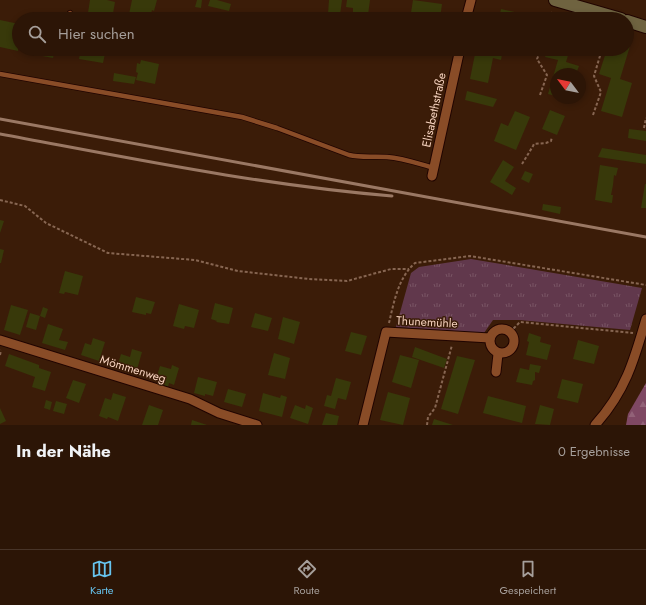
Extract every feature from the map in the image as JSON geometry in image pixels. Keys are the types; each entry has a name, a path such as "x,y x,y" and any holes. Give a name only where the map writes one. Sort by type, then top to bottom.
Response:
{"main road":[{"path":"554,6 585,12"},
{"path":"634,23 646,27"}],"street":[{"path":"468,12 471,0"},
{"name":"Elisabethstraße","path":"433,172 458,56"},
{"path":"595,425 614,403 625,383 634,360 646,319"},
{"path":"496,330 507,330 514,337 515,344 508,353 498,354 490,346 490,338 496,330"},
{"name":"Thunemühle","path":"363,425 386,332 490,338"},
{"name":"Mömmenweg","path":"0,340 190,399 219,413 257,425"},
{"path":"496,372 498,354"}],"lane":[{"path":"0,74 242,117 277,128 349,155 357,157 387,157 398,159 433,172"}],"path":[{"path":"538,56 537,60 547,75 540,95"},
{"path":"593,115 601,92 594,76 600,56"},
{"path":"644,128 646,118"},
{"path":"522,164 534,144 549,142 551,141 552,137"},
{"path":"0,200 25,206 46,223 108,253 195,260 238,271 347,281 391,269 409,269"},
{"path":"386,332 398,288 409,269 415,263 470,256 646,285"},
{"path":"510,332 520,322 642,334"},
{"path":"427,425 428,417 436,408 454,336"}],"green space":[{"path":"471,259 642,288 630,330 519,320 493,320 484,333 396,327 411,273 419,267"},
{"path":"646,383 646,425 626,425 628,414"}],"building":[{"path":"90,0 107,0 115,2 113,12 88,12"},
{"path":"132,0 157,0 154,11 129,12"},
{"path":"197,0 202,0 201,8 195,7"},
{"path":"210,0 217,0 231,4 229,11 208,6"},
{"path":"329,0 342,0 340,12 328,12"},
{"path":"347,0 370,0 368,12 353,12 353,8 346,7"},
{"path":"413,0 442,4 441,12 411,12"},
{"path":"501,9 514,12 500,12"},
{"path":"0,20 12,23 12,50 0,47"},
{"path":"42,56 53,56 53,58"},
{"path":"80,56 104,56 103,63 79,59"},
{"path":"475,56 502,56 501,60 493,58 488,83 470,79"},
{"path":"568,56 566,62 579,66 578,68 556,68 558,60 545,57"},
{"path":"605,56 627,56 620,79 632,83 622,117 601,111 611,78 599,74"},
{"path":"141,60 159,64 155,84 136,80 138,73 136,72 137,63 140,64"},
{"path":"114,73 136,77 134,84 113,81"},
{"path":"467,91 497,99 493,107 465,100"},
{"path":"550,110 565,116 557,135 542,129"},
{"path":"515,111 530,117 516,150 494,141 501,123 508,126"},
{"path":"629,129 646,131 646,141 628,138"},
{"path":"602,148 646,155 646,164 598,157"},
{"path":"503,160 514,167 505,181 516,188 512,195 490,182"},
{"path":"600,165 618,168 616,176 614,175 611,195 613,195 612,203 595,200"},
{"path":"525,171 533,174 529,183 521,179"},
{"path":"645,184 646,208 641,208"},
{"path":"543,204 561,207 560,214 542,210"},
{"path":"0,220 4,221 0,233"},
{"path":"0,249 4,250 1,263 0,263"},
{"path":"65,271 83,276 78,295 65,292 64,294 59,293"},
{"path":"136,297 155,302 151,314 146,313 146,315 132,312"},
{"path":"215,303 233,308 229,324 216,322 217,321 211,319"},
{"path":"179,304 199,310 194,328 185,326 184,329 173,326"},
{"path":"11,305 28,310 20,335 4,330"},
{"path":"43,307 48,309 45,318 40,316"},
{"path":"30,313 40,316 36,330 26,327"},
{"path":"255,313 272,318 268,331 251,327"},
{"path":"283,317 300,322 294,344 278,339"},
{"path":"48,324 63,329 59,340 68,342 65,350 42,343"},
{"path":"351,332 367,336 361,355 345,351"},
{"path":"529,333 541,337 540,342 551,345 547,360 526,355 529,342 527,341"},
{"path":"93,338 105,342 99,361 81,355 85,343 91,345"},
{"path":"578,340 599,346 594,364 573,359"},
{"path":"415,347 447,359 444,368 412,357"},
{"path":"132,349 142,352 136,373 117,367 121,354 130,357"},
{"path":"274,353 290,358 285,379 268,375"},
{"path":"9,354 39,365 39,368 51,372 45,391 32,387 35,377 5,366"},
{"path":"400,355 419,360 411,388 392,382"},
{"path":"457,356 475,360 458,414 441,409"},
{"path":"530,364 541,366 539,373 535,372 535,380 533,381 532,385 516,382 520,368 529,370"},
{"path":"172,365 179,368 174,385 169,383 168,387 163,385 164,381 156,379 160,366 171,369"},
{"path":"198,377 217,382 213,396 205,394 205,396 194,393"},
{"path":"336,378 351,382 346,400 338,398 335,409 324,406 327,395 331,396"},
{"path":"562,379 583,384 578,403 557,398"},
{"path":"73,380 86,384 79,403 66,398"},
{"path":"228,389 246,394 242,407 224,402"},
{"path":"388,392 410,398 403,425 380,420"},
{"path":"113,393 126,397 118,421 108,417 107,419 99,416 105,398 111,400"},
{"path":"263,393 280,398 281,395 287,397 282,417 259,411"},
{"path":"488,396 526,406 522,423 483,413"},
{"path":"46,400 52,402 50,410 44,408"},
{"path":"56,401 67,404 64,414 53,411"},
{"path":"149,405 163,410 158,425 142,425"},
{"path":"295,405 305,409 306,405 313,408 308,424 290,418"},
{"path":"540,405 554,409 550,425 535,424"},
{"path":"0,408 6,421 0,424"},
{"path":"326,413 339,416 337,425 322,425"},
{"path":"434,419 453,425 432,425"},
{"path":"192,420 207,425 191,425"}],"railway":[{"path":"0,119 646,237"},
{"path":"0,134 244,178 392,196"}]}
